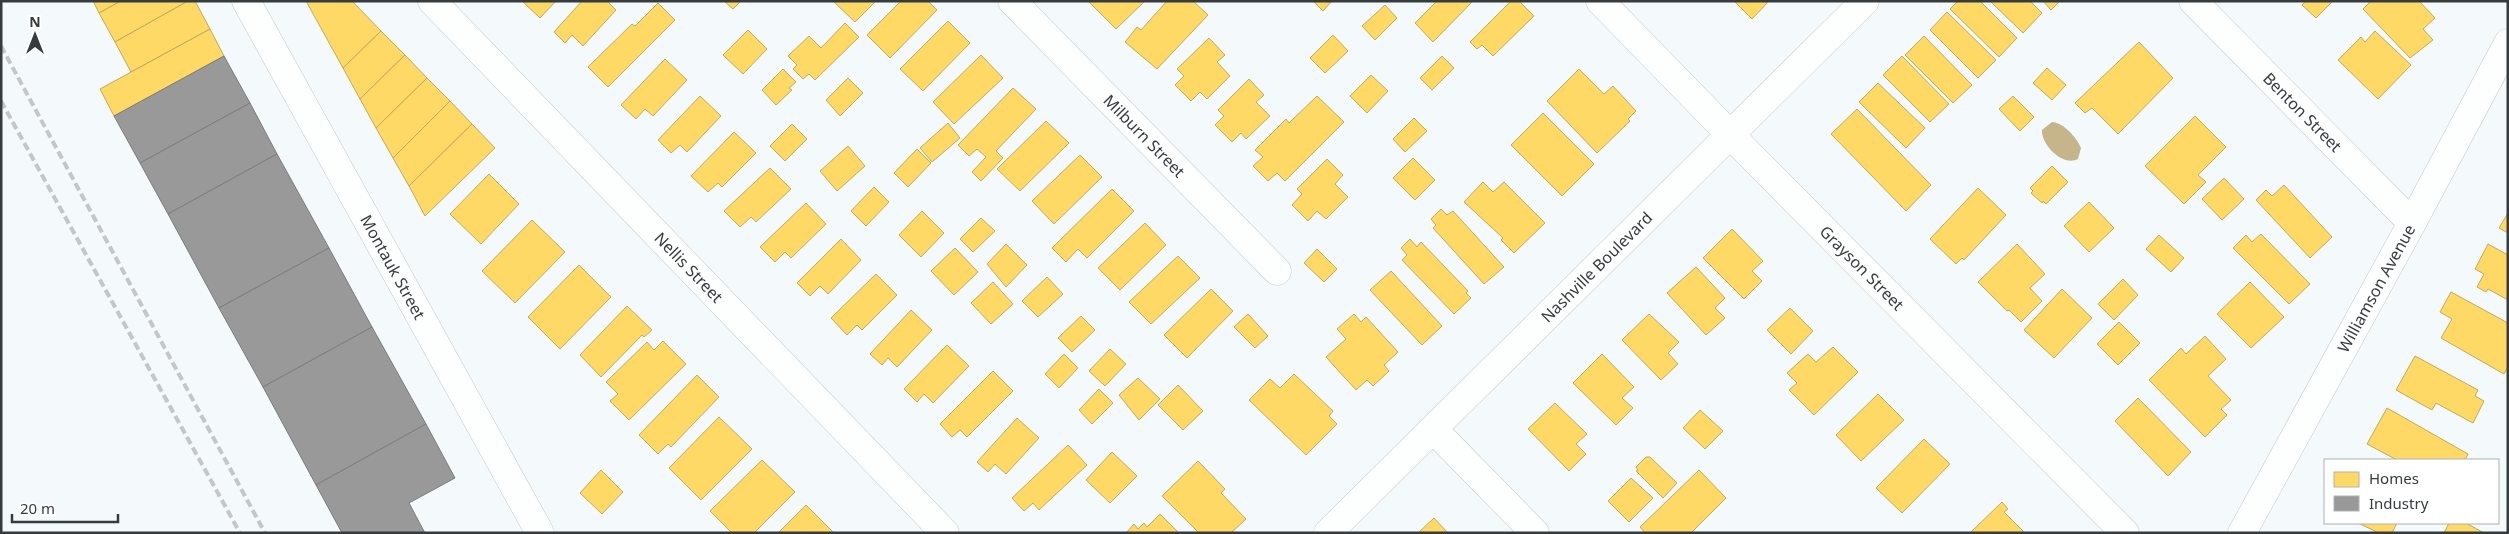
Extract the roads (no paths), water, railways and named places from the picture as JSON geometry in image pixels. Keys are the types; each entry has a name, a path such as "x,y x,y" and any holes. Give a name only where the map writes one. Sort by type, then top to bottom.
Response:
{"street":[{"name":"Montauk Street","path":"246,1 540,533"},
{"name":"Nellis Street","path":"432,1 945,533"},
{"name":"Milburn Street","path":"1012,1 1277,271"},
{"name":"Grayson Street","path":"1600,1 1730,135 2125,533"},
{"name":"Nashville Boulevard","path":"1328,533 1865,1"},
{"name":"Benton Street","path":"2193,1 2412,223"},
{"name":"Williamson Avenue","path":"2242,533 2412,223 2508,43"},
{"path":"1434,430 1535,533"}],"railway":[{"path":"1,46 265,533"},
{"path":"1,101 240,533"}]}
